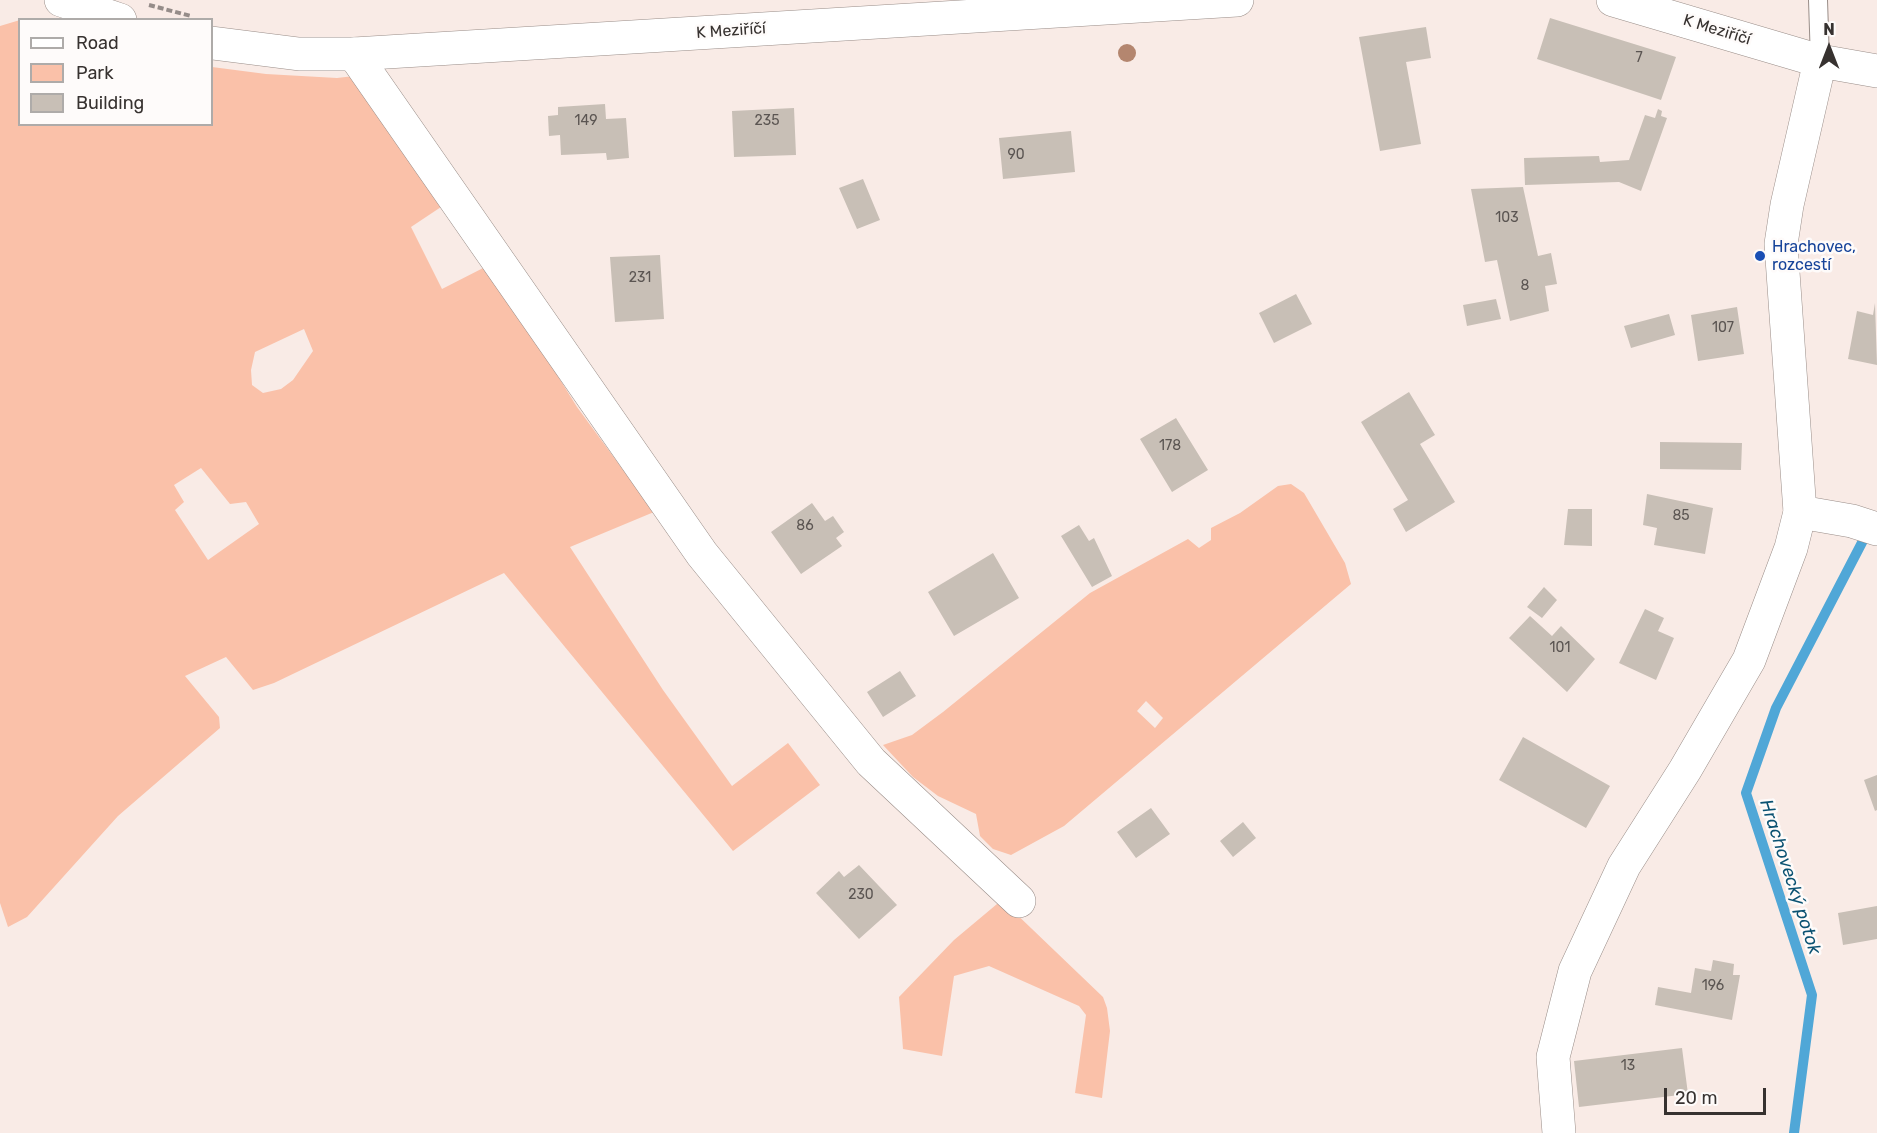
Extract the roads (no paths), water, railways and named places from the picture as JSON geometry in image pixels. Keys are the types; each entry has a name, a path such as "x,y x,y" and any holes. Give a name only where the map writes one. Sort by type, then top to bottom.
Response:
{"street":[{"path":"61,0 118,9"},
{"name":"K Meziříčí","path":"213,35 299,54 354,54 1237,0"},
{"name":"K Meziříčí","path":"1613,0 1820,61 1877,71"},
{"path":"354,54 702,554 871,762 1019,901"},
{"path":"1559,1133 1553,1057 1575,971 1624,866 1685,770 1749,660 1791,548 1800,512 1782,289 1781,244 1786,205 1820,61"},
{"path":"1800,512 1865,525"}],"lane":[{"path":"1818,0 1820,61"}],"waterway":[{"name":"Hrachovecký potok","path":"1794,1133 1812,995 1746,793 1776,708 1868,531"}],"place":[{"name":"Hrachovec, rozcestí","path":"1760,256"}]}
